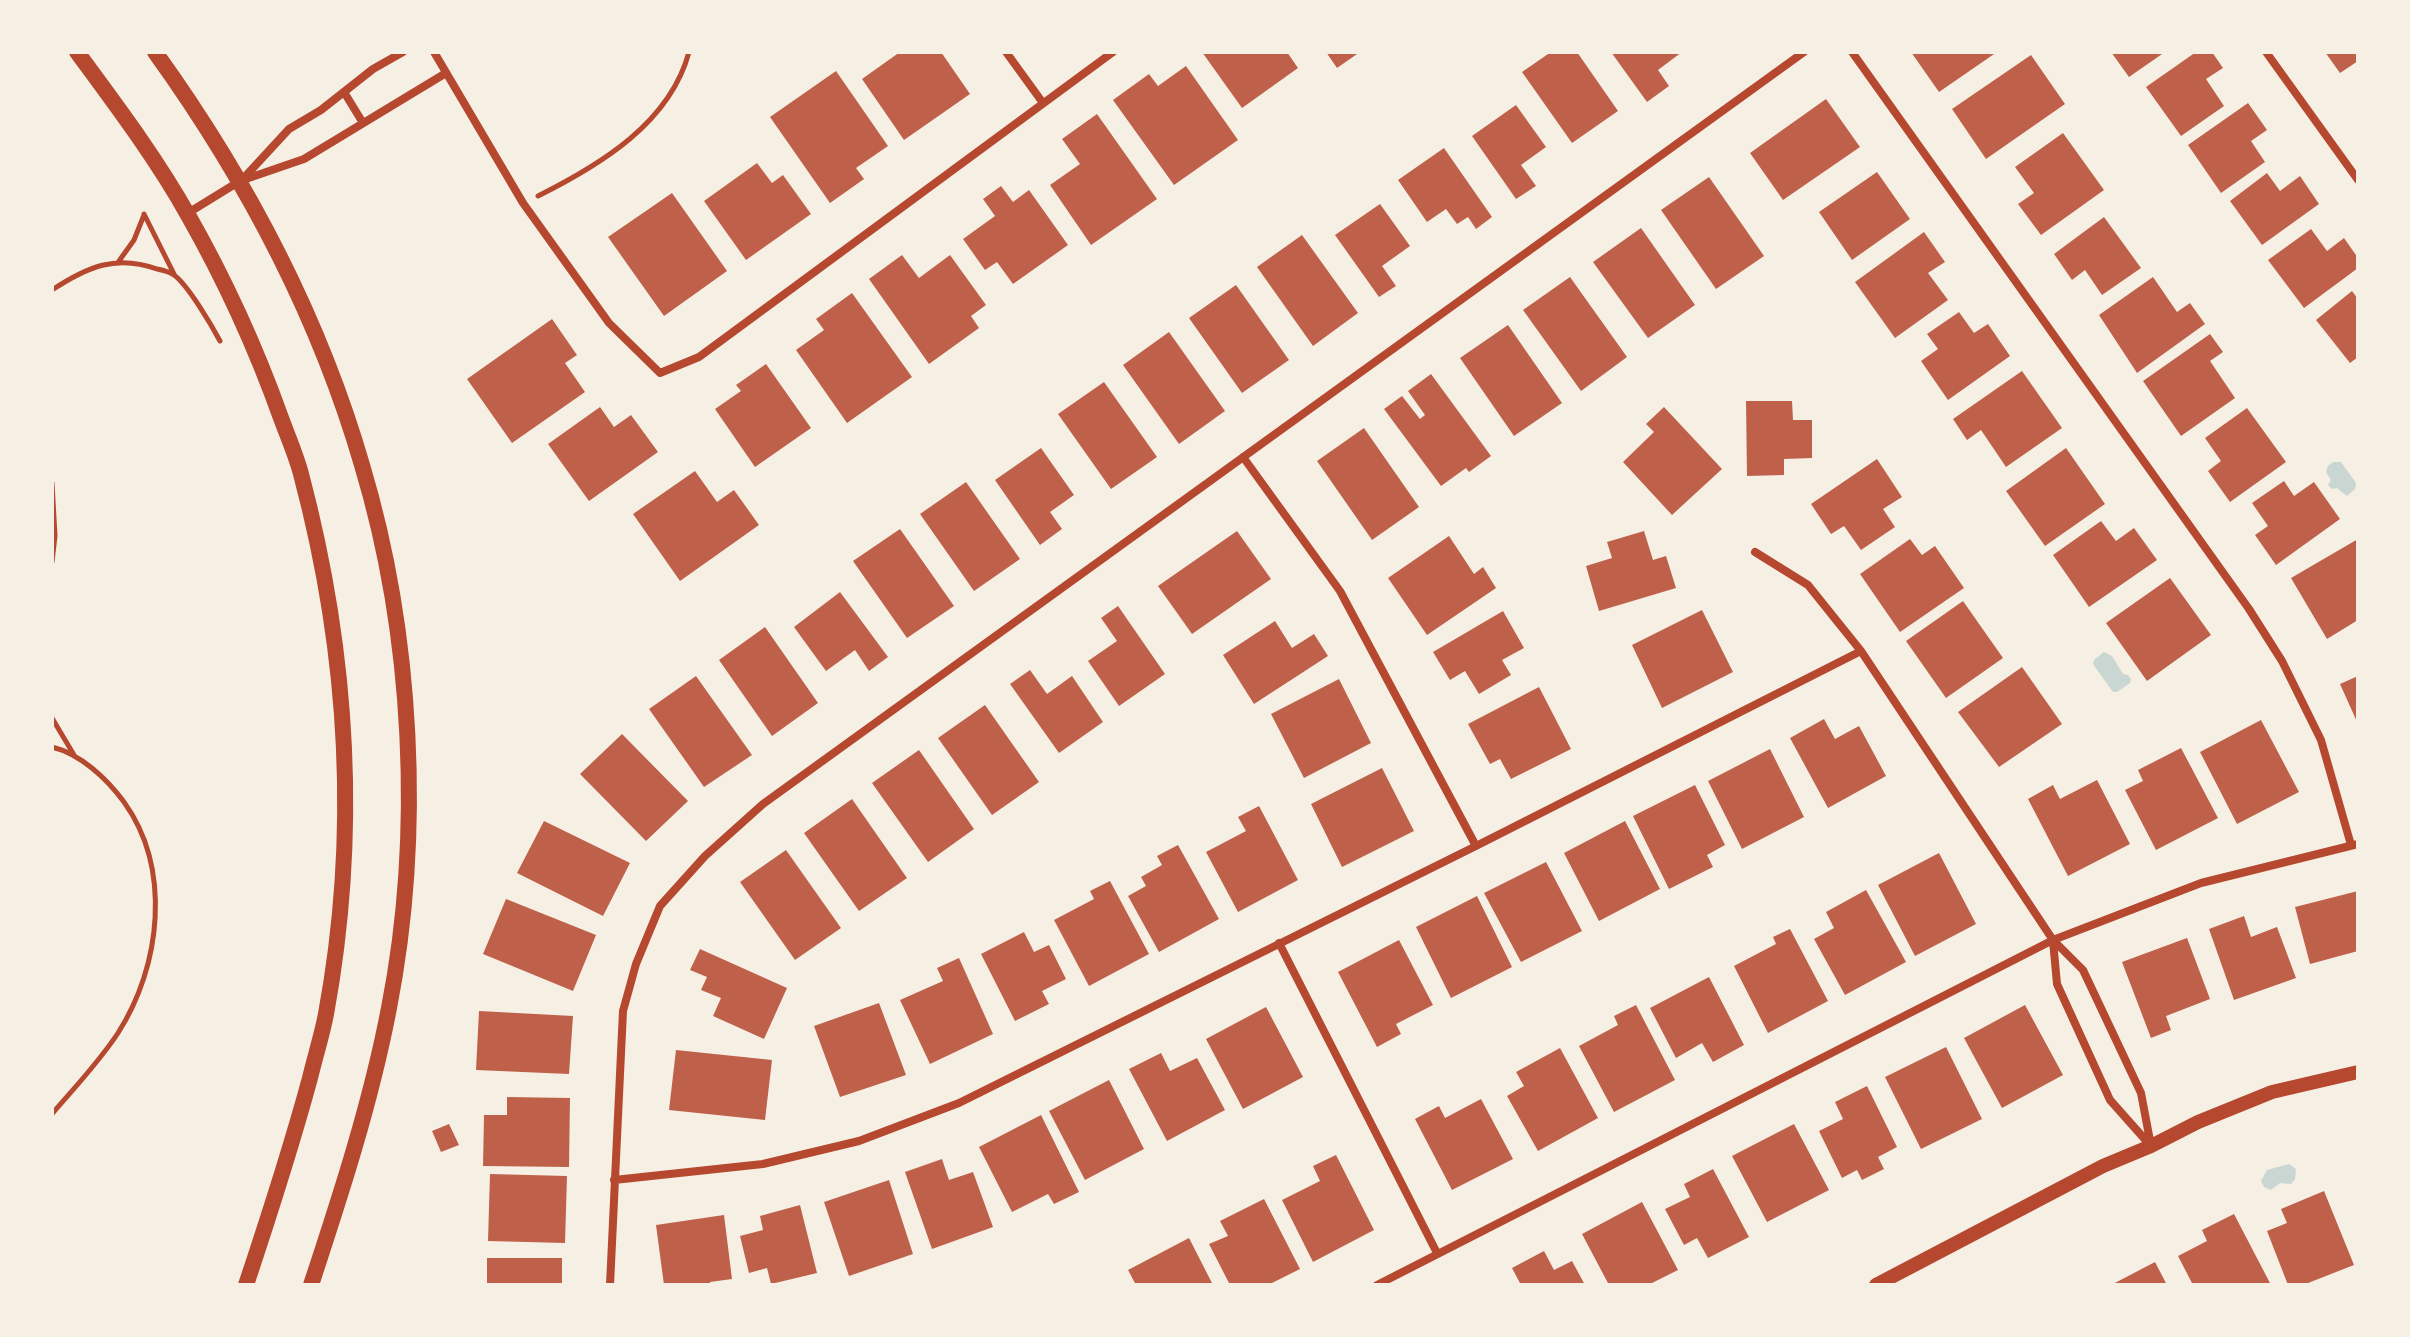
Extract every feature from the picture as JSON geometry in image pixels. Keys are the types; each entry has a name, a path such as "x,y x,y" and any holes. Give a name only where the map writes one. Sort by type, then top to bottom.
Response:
{"main road":[{"path":"77,52 188,213 267,380 300,471 323,567 337,650 345,746 346,839 326,1015 300,1114 246,1285"},
{"path":"155,52 198,112 240,181 278,254 315,337 363,465 383,551 398,640 406,724 409,813 402,917 389,1007 365,1110 311,1285"}],"street":[{"path":"240,181 289,129 321,110 373,69 403,52"},
{"path":"434,52 523,203 609,323 660,373 699,357 1113,52"},
{"path":"1006,52 1043,103"},
{"path":"610,1285 623,1011 636,964 660,906 705,856 763,804 1804,52"},
{"path":"1377,1285 2053,940 2201,883 2355,844 2321,740 2282,661 2222,571 1852,52"},
{"path":"2266,52 2358,180"},
{"path":"188,213 240,181 304,159 446,73"},
{"path":"344,92 363,123"},
{"path":"1243,457 1340,591 1476,846"},
{"path":"1755,552 1808,585 1861,651 2053,940 2083,970 2141,1093 2151,1146"},
{"path":"614,1180 763,1164 859,1141 959,1103 1861,651"},
{"path":"2053,940 2057,984 2110,1100 2151,1146"},
{"path":"1279,943 1437,1253"},
{"path":"1876,1285 2103,1166 2198,1122 2272,1092 2358,1072"}],"path":[{"path":"523,203 573,178 628,141 657,114 684,71 689,52"},
{"path":"119,261 134,240 144,214 174,275 204,312 220,341"},
{"path":"52,290 91,269 119,261 141,263 174,275"},
{"path":"52,483 55,523 52,562"},
{"path":"52,718 75,756"},
{"path":"52,747 75,756 87,765 118,794 134,816 147,846 155,902 146,973 119,1031 52,1114"}],"shaded area":[{"path":"2341,462 2356,483 2355,489 2347,496 2328,485 2331,480 2326,472 2328,466"},
{"path":"2104,652 2112,656 2123,674 2131,679 2117,692 2113,692 2093,664"},
{"path":"2289,1164 2296,1169 2291,1184 2280,1183 2271,1190 2264,1187 2261,1181 2267,1170"}],"building":[{"path":"900,52 941,52 970,94 904,140 862,79"},
{"path":"1202,52 1287,52 1298,68 1242,108"},
{"path":"1326,52 1360,52 1337,68"},
{"path":"1551,52 1577,52 1618,111 1572,143 1522,72"},
{"path":"1611,52 1682,52 1658,70 1669,86 1647,102"},
{"path":"1911,52 1997,52 1939,92"},
{"path":"2111,52 2165,52 2129,77"},
{"path":"2196,52 2212,52 2223,68 2206,79 2224,106 2181,136 2146,87"},
{"path":"2325,52 2358,52 2358,61 2340,73"},
{"path":"2031,55 2065,104 1986,159 1952,109"},
{"path":"1186,66 1238,140 1174,185 1113,100 1149,74 1158,86"},
{"path":"836,71 888,146 856,168 864,179 830,203 770,117"},
{"path":"1826,99 1860,147 1783,200 1750,153"},
{"path":"2248,103 2267,130 2251,141 2265,162 2221,193 2188,145"},
{"path":"1516,105 1546,147 1521,165 1536,186 1516,199 1472,136"},
{"path":"1097,114 1157,199 1091,245 1050,185 1080,164 1062,139"},
{"path":"2063,133 2104,190 2041,235 2018,204 2034,193 2015,167"},
{"path":"1444,148 1492,217 1476,229 1468,217 1457,224 1446,209 1427,222 1398,180"},
{"path":"757,163 772,183 783,175 811,214 746,260 704,201"},
{"path":"1877,172 1910,219 1852,260 1819,212"},
{"path":"2267,173 2280,191 2300,176 2319,204 2262,245 2230,201"},
{"path":"1709,177 1764,256 1716,289 1661,210"},
{"path":"1001,186 1013,202 1029,190 1068,245 1013,284 997,262 985,270 963,239 995,216 983,199"},
{"path":"672,193 727,271 664,316 608,237"},
{"path":"1380,204 1410,246 1382,266 1396,286 1379,297 1335,235"},
{"path":"2104,217 2141,268 2102,295 2085,270 2072,280 2054,254"},
{"path":"1641,228 1695,305 1648,338 1593,262"},
{"path":"2311,229 2327,251 2344,238 2358,258 2358,268 2304,308 2268,260"},
{"path":"1924,232 1945,262 1928,273 1948,300 1895,338 1855,282"},
{"path":"1302,235 1358,313 1313,346 1257,267"},
{"path":"902,255 919,278 950,255 986,305 971,316 979,328 929,364 869,279"},
{"path":"1570,277 1627,357 1581,391 1523,310"},
{"path":"2153,277 2177,312 2190,303 2205,324 2137,373 2099,315"},
{"path":"1236,285 1289,360 1242,393 1189,318"},
{"path":"2352,291 2358,299 2358,357 2350,363 2316,320"},
{"path":"852,293 912,377 847,423 796,350 824,330 816,319"},
{"path":"1959,312 1974,333 1988,324 2010,356 1948,400 1921,361 1938,349 1927,334"},
{"path":"552,319 577,355 565,363 585,392 512,443 467,379"},
{"path":"1508,325 1562,403 1514,436 1460,358"},
{"path":"1169,332 1225,411 1179,444 1123,365"},
{"path":"2210,334 2223,352 2210,361 2235,398 2181,436 2143,381"},
{"path":"766,364 811,428 755,467 715,409 741,391 736,385"},
{"path":"2022,371 2062,428 2006,467 1981,430 1967,440 1953,419"},
{"path":"1431,374 1491,456 1469,472 1466,468 1441,486 1384,409 1402,396 1420,419 1425,415 1408,391"},
{"path":"1104,382 1157,457 1111,489 1058,414"},
{"path":"1746,401 1792,401 1793,420 1812,420 1812,458 1784,459 1784,475 1747,476"},
{"path":"600,407 614,427 631,415 658,452 589,501 548,444"},
{"path":"1664,407 1722,469 1672,515 1623,462 1654,432 1646,424"},
{"path":"2247,408 2286,462 2230,502 2208,471 2221,461 2205,438"},
{"path":"1364,428 1419,507 1372,540 1317,461"},
{"path":"1041,448 1074,495 1050,512 1062,529 1040,545 995,480"},
{"path":"2066,448 2105,504 2045,546 2006,491"},
{"path":"1877,459 1902,497 1883,509 1895,527 1861,550 1844,526 1831,534 1811,504"},
{"path":"695,471 717,502 734,490 759,525 680,581 633,514"},
{"path":"2284,481 2294,496 2314,482 2340,519 2276,565 2255,535 2268,526 2252,503"},
{"path":"966,482 1020,559 974,591 920,514"},
{"path":"2101,521 2116,541 2134,528 2157,560 2089,607 2053,555"},
{"path":"900,529 954,606 907,638 853,561"},
{"path":"1237,531 1271,579 1192,634 1158,586"},
{"path":"1644,531 1653,560 1666,556 1676,588 1599,611 1586,566 1612,558 1607,542"},
{"path":"1449,536 1474,574 1483,567 1496,588 1427,635 1388,578"},
{"path":"1910,539 1922,555 1935,546 1964,588 1900,632 1860,574"},
{"path":"2358,539 2358,620 2327,639 2291,578"},
{"path":"2170,578 2211,635 2147,681 2106,623"},
{"path":"840,592 888,657 869,671 855,650 826,671 794,627"},
{"path":"1963,601 2003,658 1946,698 1906,641"},
{"path":"1118,606 1165,674 1119,706 1088,661 1117,641 1101,618"},
{"path":"1702,610 1733,672 1662,708 1632,645"},
{"path":"1503,611 1524,648 1502,660 1511,675 1479,694 1465,671 1450,680 1433,652"},
{"path":"1275,621 1292,648 1314,634 1328,656 1254,704 1223,655"},
{"path":"765,627 818,703 772,736 719,660"},
{"path":"2022,667 2062,724 1999,767 1958,712"},
{"path":"1030,670 1047,694 1072,676 1103,722 1059,753 1010,684"},
{"path":"696,676 752,755 704,787 649,709"},
{"path":"2358,676 2358,724 2340,684"},
{"path":"1339,679 1371,743 1304,778 1271,714"},
{"path":"1539,687 1571,749 1511,779 1500,759 1490,764 1468,724"},
{"path":"985,705 1039,782 992,815 938,738"},
{"path":"1824,719 1835,739 1859,726 1886,776 1828,808 1790,738"},
{"path":"2261,720 2299,792 2237,824 2200,752"},
{"path":"622,734 688,801 646,841 580,774"},
{"path":"2181,748 2218,818 2156,850 2125,790 2143,781 2138,770"},
{"path":"1770,749 1804,817 1742,849 1708,781"},
{"path":"919,750 974,829 928,862 872,783"},
{"path":"1382,768 1414,831 1342,867 1311,804"},
{"path":"2097,780 2130,844 2068,876 2028,799 2053,785 2060,799"},
{"path":"1695,785 1725,845 1707,855 1713,867 1669,889 1633,816"},
{"path":"852,799 907,878 859,911 804,833"},
{"path":"1259,806 1298,880 1238,912 1206,852 1246,831 1238,817"},
{"path":"544,821 630,863 603,916 517,873"},
{"path":"1625,821 1660,889 1599,921 1564,853"},
{"path":"1178,845 1219,919 1159,952 1128,896 1146,886 1141,877 1162,865 1157,856"},
{"path":"786,850 841,928 795,960 740,882"},
{"path":"1939,853 1976,924 1915,956 1878,885"},
{"path":"1546,862 1582,931 1521,962 1484,893"},
{"path":"1110,881 1149,954 1089,986 1054,920 1094,899 1090,891"},
{"path":"1866,890 1906,962 1845,995 1814,939 1834,928 1826,912"},
{"path":"2358,891 2358,951 2310,964 2295,907"},
{"path":"1477,896 1512,967 1451,998 1416,927"},
{"path":"506,899 596,935 573,991 483,954"},
{"path":"2244,916 2251,937 2277,927 2296,978 2234,1000 2209,929"},
{"path":"1790,929 1828,1001 1768,1033 1734,966 1776,944 1773,937"},
{"path":"1024,932 1034,952 1049,945 1066,979 1042,991 1049,1004 1015,1021 981,954"},
{"path":"2187,938 2210,999 2166,1016 2171,1030 2151,1038 2122,962"},
{"path":"1399,940 1433,1005 1396,1024 1401,1034 1377,1047 1338,972"},
{"path":"700,949 787,988 764,1039 713,1016 721,998 701,990 707,977 690,970"},
{"path":"959,958 993,1034 930,1064 900,1000 943,981 937,968"},
{"path":"1709,977 1744,1045 1713,1062 1702,1043 1676,1058 1650,1008"},
{"path":"879,1003 906,1075 840,1097 814,1026"},
{"path":"1636,1005 1675,1080 1614,1112 1579,1046 1618,1025 1614,1016"},
{"path":"2025,1005 2063,1075 2002,1108 1964,1038"},
{"path":"1266,1007 1303,1077 1243,1109 1206,1039"},
{"path":"479,1011 573,1016 569,1074 476,1070"},
{"path":"1946,1047 1982,1119 1921,1149 1885,1077"},
{"path":"1560,1048 1598,1118 1538,1151 1507,1096 1524,1086 1516,1072"},
{"path":"676,1050 772,1060 765,1120 669,1110"},
{"path":"1161,1053 1170,1071 1197,1058 1225,1110 1167,1141 1129,1069"},
{"path":"1109,1080 1144,1149 1085,1180 1049,1111"},
{"path":"1867,1086 1897,1147 1878,1157 1884,1169 1862,1180 1857,1170 1842,1178 1819,1131 1843,1119 1835,1102"},
{"path":"507,1097 570,1098 569,1167 483,1166 484,1115 507,1115"},
{"path":"1481,1099 1513,1159 1452,1190 1415,1119 1439,1106 1445,1118"},
{"path":"1041,1115 1079,1192 1054,1204 1048,1194 1012,1212 979,1147"},
{"path":"449,1124 459,1145 441,1152 432,1131"},
{"path":"1794,1124 1829,1190 1767,1222 1732,1156"},
{"path":"1336,1155 1374,1230 1313,1262 1282,1200 1320,1181 1313,1166"},
{"path":"942,1159 949,1180 973,1172 993,1227 932,1249 905,1172"},
{"path":"1713,1169 1749,1237 1708,1258 1697,1238 1684,1245 1665,1209 1690,1197 1684,1184"},
{"path":"490,1174 567,1176 565,1243 488,1241"},
{"path":"889,1180 913,1254 849,1276 824,1202"},
{"path":"2324,1191 2354,1265 2303,1285 2288,1285 2267,1231 2287,1223 2281,1209"},
{"path":"1264,1199 1300,1269 1268,1285 1230,1285 1209,1244 1228,1236 1220,1221"},
{"path":"1642,1202 1678,1270 1648,1285 1609,1285 1582,1234"},
{"path":"800,1205 817,1273 771,1284 767,1268 749,1273 740,1236 763,1230 760,1216"},
{"path":"2234,1214 2271,1285 2193,1285 2178,1256 2207,1241 2202,1230"},
{"path":"724,1215 732,1279 710,1282 710,1285 664,1285 656,1225"},
{"path":"1189,1238 1213,1285 1136,1285 1128,1270"},
{"path":"1544,1251 1554,1270 1572,1261 1585,1285 1521,1285 1512,1268"},
{"path":"487,1258 562,1258 562,1285 487,1285"},
{"path":"2155,1262 2167,1285 2111,1285"}]}
